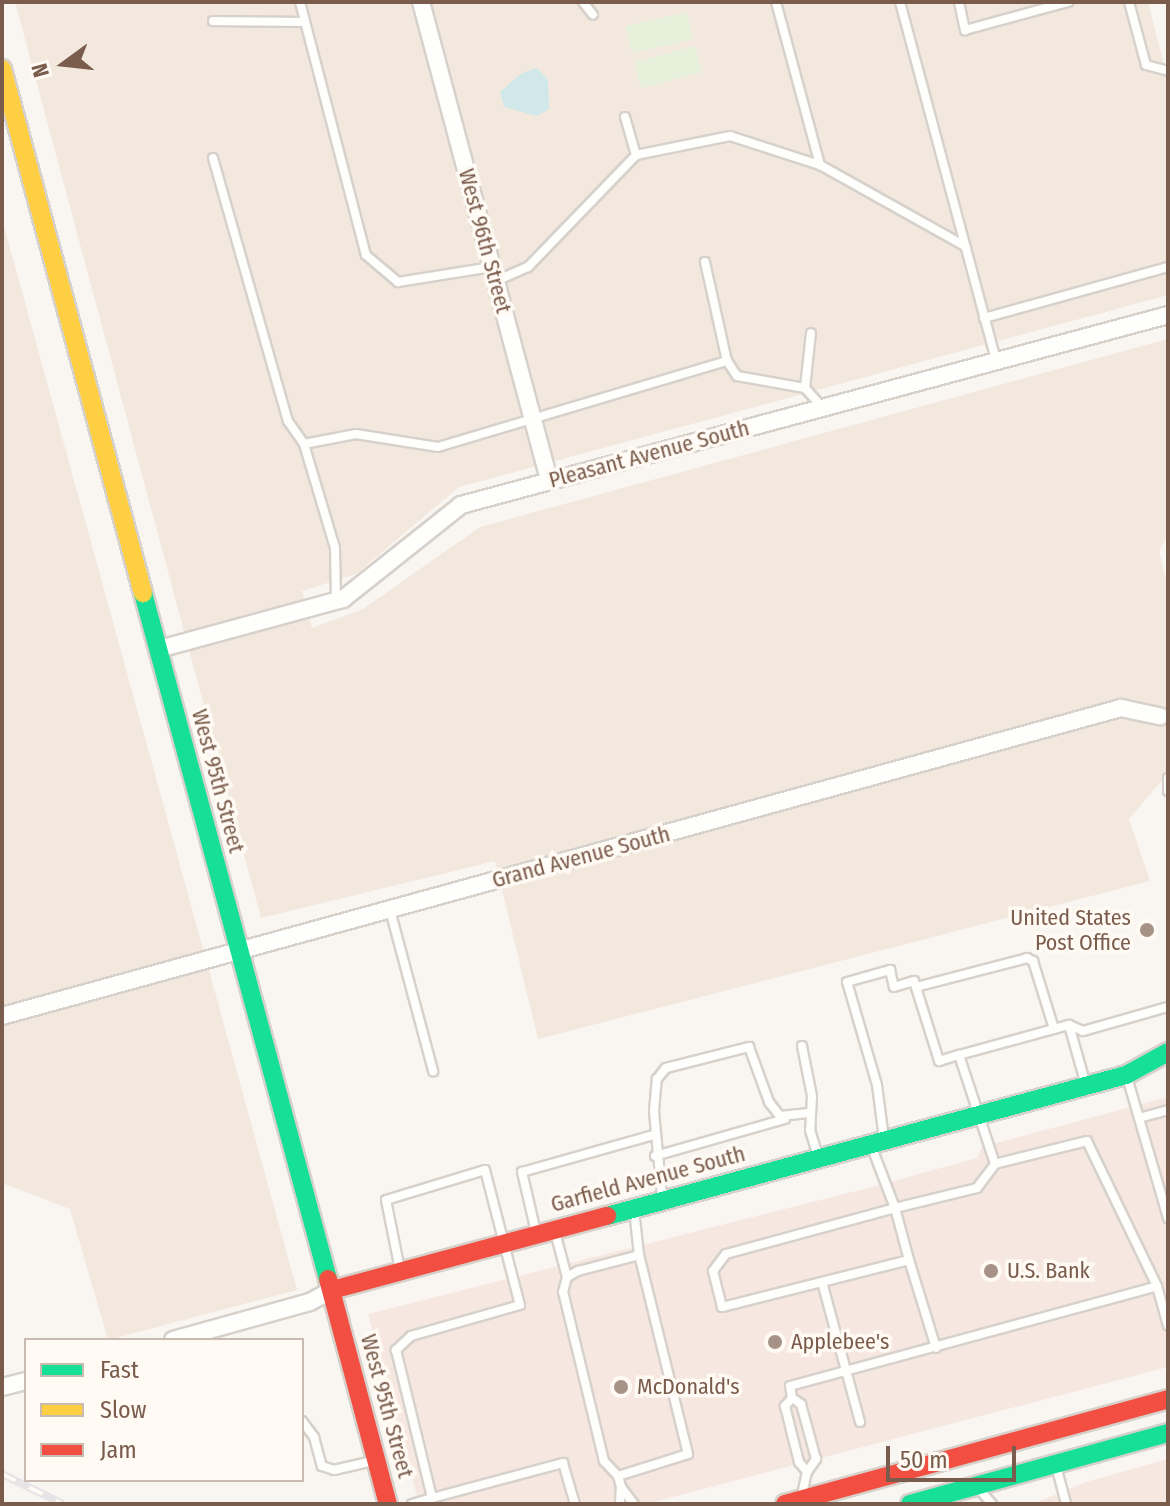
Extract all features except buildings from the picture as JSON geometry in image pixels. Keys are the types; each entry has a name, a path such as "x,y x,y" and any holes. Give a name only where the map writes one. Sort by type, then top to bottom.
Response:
{"street":[{"name":"West 96th Street","path":"421,2 549,480"},
{"name":"West 95th Street","path":"2,69 388,1504"},
{"name":"Pleasant Avenue South","path":"159,649 336,601 461,505 1168,315"},
{"name":"Grand Avenue South","path":"2,1016 1121,708 1160,716"},
{"name":"Garfield Avenue South","path":"180,1338 310,1302 332,1290 1132,1072 1168,1052"},
{"name":"Garfield Avenue South","path":"1132,1072 1168,1071"},
{"path":"2,1387 24,1382"},
{"path":"796,1503 1168,1399"},
{"path":"910,1504 944,1500 976,1486 1165,1430"}],"lane":[{"path":"300,2 301,22 366,255 398,282 494,274 528,267 636,155 730,136 820,165 965,246"},
{"path":"583,2 593,15"},
{"path":"776,2 820,165"},
{"path":"900,2 996,361"},
{"path":"959,2 965,30 1068,2"},
{"path":"1129,2 1146,65 1168,71"},
{"path":"213,21 301,22"},
{"path":"625,117 636,155"},
{"path":"213,158 288,421 304,444 335,548 336,601"},
{"path":"705,262 727,361 737,376 805,388 822,407"},
{"path":"984,318 1168,267"},
{"path":"805,388 811,333"},
{"path":"304,444 356,434 438,447 534,423 727,361"},
{"path":"1168,778 1168,791"},
{"path":"390,910 433,1071"},
{"path":"916,987 1027,958 1033,961 1054,1029"},
{"path":"936,1348 877,1142 877,1085 847,982 890,970 894,987 914,981 939,1061 1069,1025 1083,1031 1168,1007"},
{"path":"1069,1025 1086,1085"},
{"path":"802,1046 818,1158"},
{"path":"663,1200 654,1135 657,1079 666,1068 749,1047 769,1102 787,1118"},
{"path":"959,1055 976,1115 995,1164"},
{"path":"1132,1072 1139,1118 1168,1218"},
{"path":"1139,1118 1168,1110"},
{"path":"655,1156 811,1113"},
{"path":"620,1504 618,1476 604,1461 566,1309 567,1277 545,1232 522,1172 654,1135"},
{"path":"909,1260 722,1307 713,1271 726,1254 977,1188 995,1164 1087,1141 1157,1286 1168,1326"},
{"path":"400,1271 384,1207 394,1193 485,1170 520,1305 411,1336 396,1350 432,1498"},
{"path":"618,1476 688,1454 639,1255 634,1208"},
{"path":"567,1277 639,1255"},
{"path":"822,1282 860,1422"},
{"path":"796,1503 807,1472 816,1459 801,1404 792,1398 790,1386 1157,1286"},
{"path":"792,1398 785,1406 799,1462 807,1472"},
{"path":"304,1424 314,1437 322,1466 334,1470 377,1461"},
{"path":"412,1504 432,1498 447,1499 563,1463 575,1504"},
{"path":"1055,1464 1066,1504"},
{"path":"976,1486 992,1504"},
{"path":"621,1487 634,1504"}],"shaded area":[{"path":"15,2 1148,2 1168,80 1168,295 459,487 356,574 302,591 312,628 363,609 480,527 1168,339 1168,534 1159,551 1168,588 1168,773 1129,819 1150,881 538,1039 495,861 261,918"},
{"path":"2,219 297,1290 107,1338 70,1209 2,1183"},
{"path":"1168,1097 1168,1367 646,1504 419,1504 368,1314 868,1188 977,1158 982,1147"},
{"path":"1168,1459 1168,1504 1032,1504 1086,1482"}],"green space":[{"path":"687,12 693,39 632,53 626,26"},
{"path":"695,46 702,72 641,88 634,62"}],"water":[{"path":"537,68 548,80 549,109 537,116 504,107 500,92 522,73"}],"railway":[{"path":"2,1474 63,1504"}],"traffic: fast":[{"path":"143,593 328,1279"},
{"path":"607,1216 1126,1075 1168,1052"},
{"path":"910,1504 1168,1433"}],"traffic: slow":[{"path":"2,69 143,593"}],"traffic: jam":[{"path":"332,1290 607,1216"},
{"path":"328,1279 388,1504"},
{"path":"785,1504 1168,1399"}],"place":[{"name":"United States Post Office","path":"1147,930"},
{"name":"U.S. Bank","path":"991,1271"},
{"name":"Applebee's","path":"775,1342"},
{"name":"McDonald's","path":"621,1387"}]}
